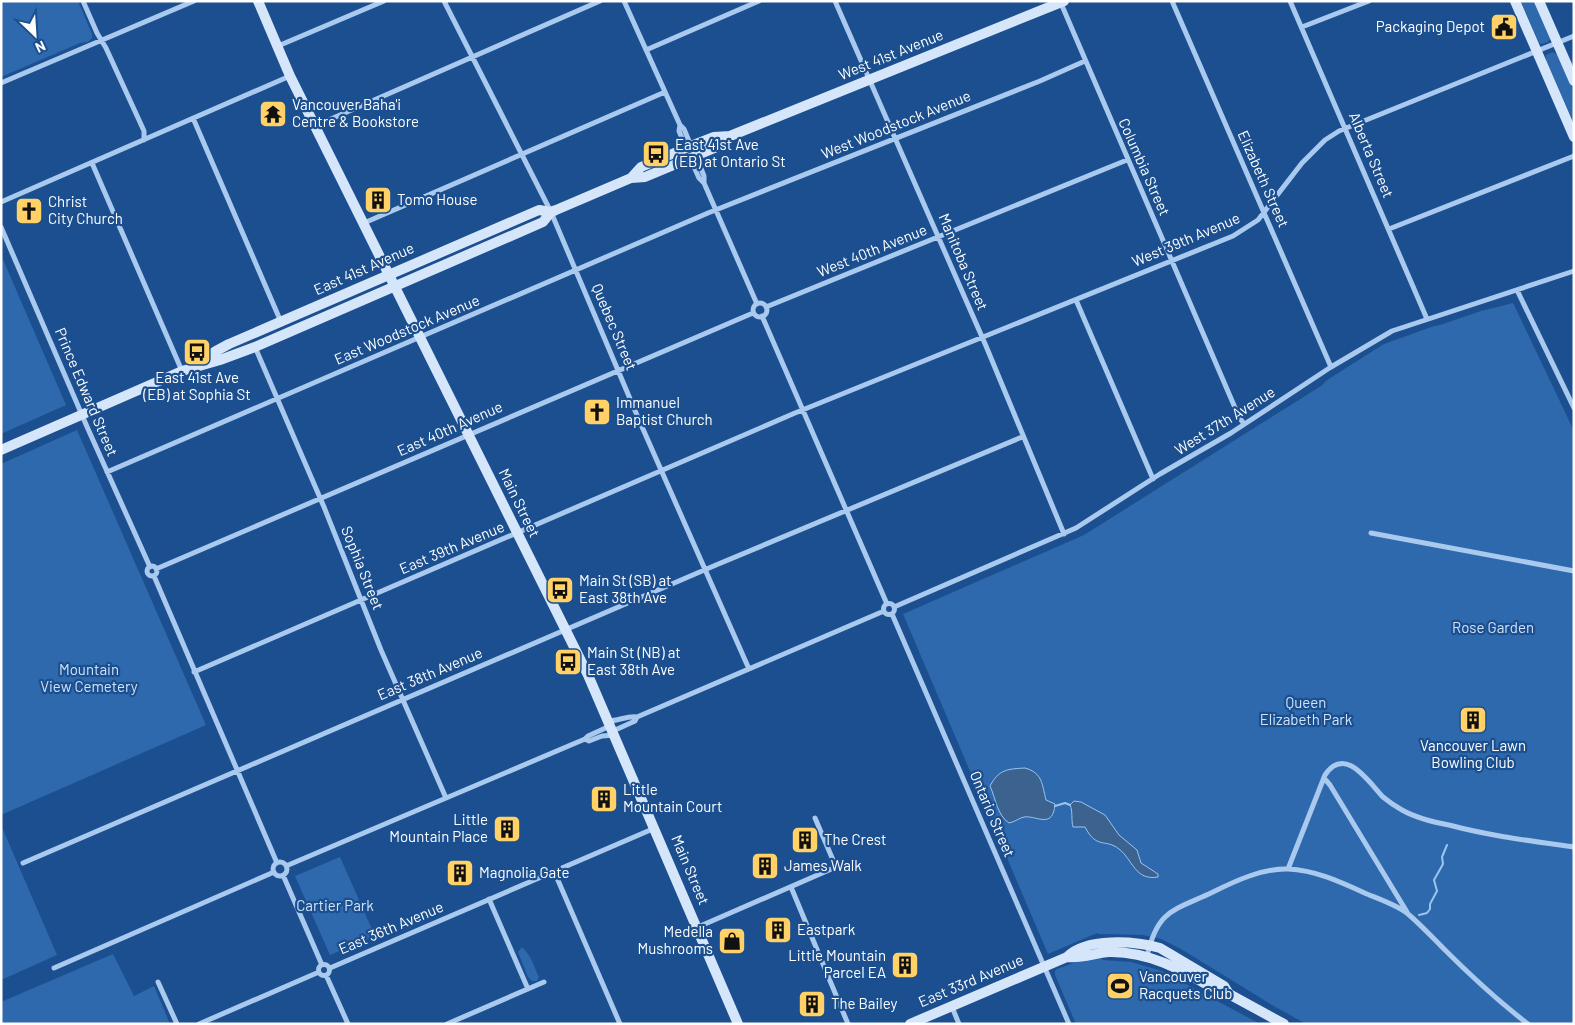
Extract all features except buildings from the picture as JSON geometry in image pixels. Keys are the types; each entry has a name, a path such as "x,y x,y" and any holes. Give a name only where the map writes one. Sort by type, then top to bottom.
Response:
{"main road":[{"name":"Main Street","path":"258,1 290,76 396,287 612,728 738,1024"},
{"path":"1515,1 1574,138"},
{"path":"1539,1 1574,81"},
{"name":"West 41st Avenue","path":"691,152 717,147 730,136 1062,2"},
{"name":"East 41st Avenue","path":"1,450 187,369 220,360 255,347 396,287 543,222 551,212 631,178 641,167 691,152"},
{"name":"East 41st Avenue","path":"187,369 216,350 389,274 539,210 551,212"},
{"path":"1067,957 1073,950 1098,943 1150,945 1160,948 1194,967 1224,986 1229,994"},
{"path":"1067,957 1075,958 1109,952 1128,952 1147,956 1166,963 1220,992 1229,994 1284,1024"},
{"name":"East 33rd Avenue","path":"910,1024 1067,957"}],"street":[{"path":"83,1 144,131 144,140"},
{"path":"1,83 194,1"},
{"path":"277,47 384,1"},
{"name":"Quebec Street","path":"444,1 551,212 749,669"},
{"path":"315,126 600,1"},
{"path":"624,1 680,125 684,129 691,152 704,176 704,183 757,304"},
{"path":"646,50 759,1"},
{"name":"Manitoba Street","path":"835,1 982,338 1064,534"},
{"name":"Elizabeth Street","path":"1172,1 1331,367"},
{"name":"Alberta Street","path":"1290,1 1427,319"},
{"path":"1302,27 1369,1"},
{"name":"Columbia Street","path":"1062,2 1127,160 1239,417 1244,424"},
{"name":"West 39th Avenue","path":"803,410 1172,261 1239,232 1258,220 1302,163 1324,140 1345,128 1574,36"},
{"name":"West Woodstock Avenue","path":"716,210 1040,81 1085,61"},
{"path":"1,202 290,76"},
{"path":"364,223 665,92"},
{"path":"193,118 281,322"},
{"path":"1389,229 1574,156"},
{"name":"West 40th Avenue","path":"766,307 1127,160"},
{"path":"92,162 187,369"},
{"name":"East Woodstock Avenue","path":"108,472 716,210"},
{"name":"Prince Edward Street","path":"1,227 150,566"},
{"name":"West 37th Avenue","path":"894,607 1064,534 1392,331 1574,271"},
{"path":"1517,290 1574,408"},
{"path":"1076,300 1153,479"},
{"path":"757,304 762,304 766,307 766,312 762,316 756,316 753,313 753,308 757,304"},
{"name":"East 40th Avenue","path":"156,569 753,313"},
{"path":"762,316 887,604"},
{"name":"Sophia Street","path":"255,347 321,499 402,700 446,798"},
{"name":"East 39th Avenue","path":"194,672 803,410"},
{"name":"East 38th Avenue","path":"24,863 846,510 1022,437"},
{"path":"1371,533 1574,571"},
{"path":"154,576 148,574 147,571 150,566 156,569 154,576 277,863"},
{"path":"884,611 887,614 892,614 894,611 894,607 891,604 887,604"},
{"path":"884,611 884,607 887,604"},
{"path":"585,740 589,741 602,736 624,720 633,716 637,717 884,611"},
{"name":"Ontario Street","path":"892,614 1069,1024"},
{"path":"286,866 585,740 588,736 635,721 637,717"},
{"path":"1288,869 1324,778 1335,764 1349,764 1358,770 1393,805 1411,814 1476,832 1574,847"},
{"path":"1324,778 1406,912 1489,992 1528,1024"},
{"path":"698,927 836,867 814,818"},
{"name":"East 36th Avenue","path":"330,968 654,828"},
{"path":"274,872 273,868 277,863 282,862 286,866 286,872 283,875"},
{"path":"1147,956 1158,924 1172,911 1226,885 1247,877 1278,870 1288,869 1312,873 1349,885 1406,912"},
{"path":"554,871 620,1024"},
{"path":"274,872 279,876 283,875"},
{"path":"54,968 274,872"},
{"path":"283,875 322,965"},
{"path":"791,887 848,1024"},
{"path":"489,899 528,989"},
{"path":"322,965 326,964 330,968 326,975"},
{"path":"319,972 322,965"},
{"path":"198,1024 319,972 326,975 348,1024"},
{"path":"158,982 176,1024"},
{"path":"447,1024 544,982"},
{"path":"951,1006 959,1024"}],"green space":[{"path":"1,1 78,1 92,38 88,42 80,43 1,77"},
{"path":"1521,1 1535,1 1550,39 1548,42 1539,43"},
{"path":"1553,52 1558,55 1574,91 1574,123 1546,60 1546,55"},
{"path":"1,255 66,405 1,434"},
{"name":"Queen Elizabeth Park","path":"1513,303 1574,431 1574,1024 1306,1024 1161,939 1143,935 1097,933 1048,954 903,614 1084,535 1321,386 1327,380 1384,344 1481,311"},
{"name":"Mountain View Cemetery","path":"77,430 206,725 1,815 1,464"},
{"path":"1,825 57,955 1,980"},
{"name":"Cartier Park","path":"340,857 375,936 330,955 295,876"},
{"path":"522,947 530,957 539,977 537,981 532,981 528,977 518,952"},
{"path":"113,954 134,996 154,986 170,1024 1,1024 1,1002"},
{"path":"1099,957 1103,960 1131,962 1162,971 1260,1024 1076,1024 1055,971 1079,961"}],"shaded area":[{"path":"1025,768 1035,773 1041,780 1046,800 1055,804 1054,812 1051,817 1043,820 1024,817 1009,823 999,811 990,786 993,780 1004,771"},
{"path":"1074,801 1081,802 1105,815 1119,835 1137,850 1141,863 1158,874 1158,877 1144,876 1135,869 1119,849 1093,839 1085,827 1073,827 1070,805"}],"waterway":[{"path":"1055,806 1065,803 1070,805"},
{"path":"1419,915 1427,913 1430,909 1430,904 1437,891 1434,880 1443,864 1442,857 1447,845"}],"place":[{"name":"Packaging Depot","path":"1504,27"},
{"name":"Vancouver Baha'i Centre & Bookstore","path":"273,114"},
{"name":"East 41st Ave (EB) at Ontario St","path":"656,154"},
{"name":"Tomo House","path":"378,200"},
{"name":"Christ City Church","path":"29,211"},
{"name":"East 41st Ave (EB) at Sophia St","path":"197,352"},
{"name":"Immanuel Baptist Church","path":"597,412"},
{"name":"Main St (SB) at East 38th Ave","path":"560,590"},
{"name":"Main St (NB) at East 38th Ave","path":"568,662"},
{"name":"Vancouver Lawn Bowling Club","path":"1473,720"},
{"name":"Little Mountain Court","path":"604,799"},
{"name":"Little Mountain Place","path":"507,829"},
{"name":"The Crest","path":"805,840"},
{"name":"James Walk","path":"765,866"},
{"name":"Magnolia Gate","path":"460,873"},
{"name":"Eastpark","path":"778,930"},
{"name":"Medella Mushrooms","path":"732,941"},
{"name":"Little Mountain Parcel EA","path":"905,965"},
{"name":"Vancouver Racquets Club","path":"1120,986"},
{"name":"The Bailey","path":"812,1004"}],"park label":[{"name":"Rose Garden","path":"1493,628"}]}
